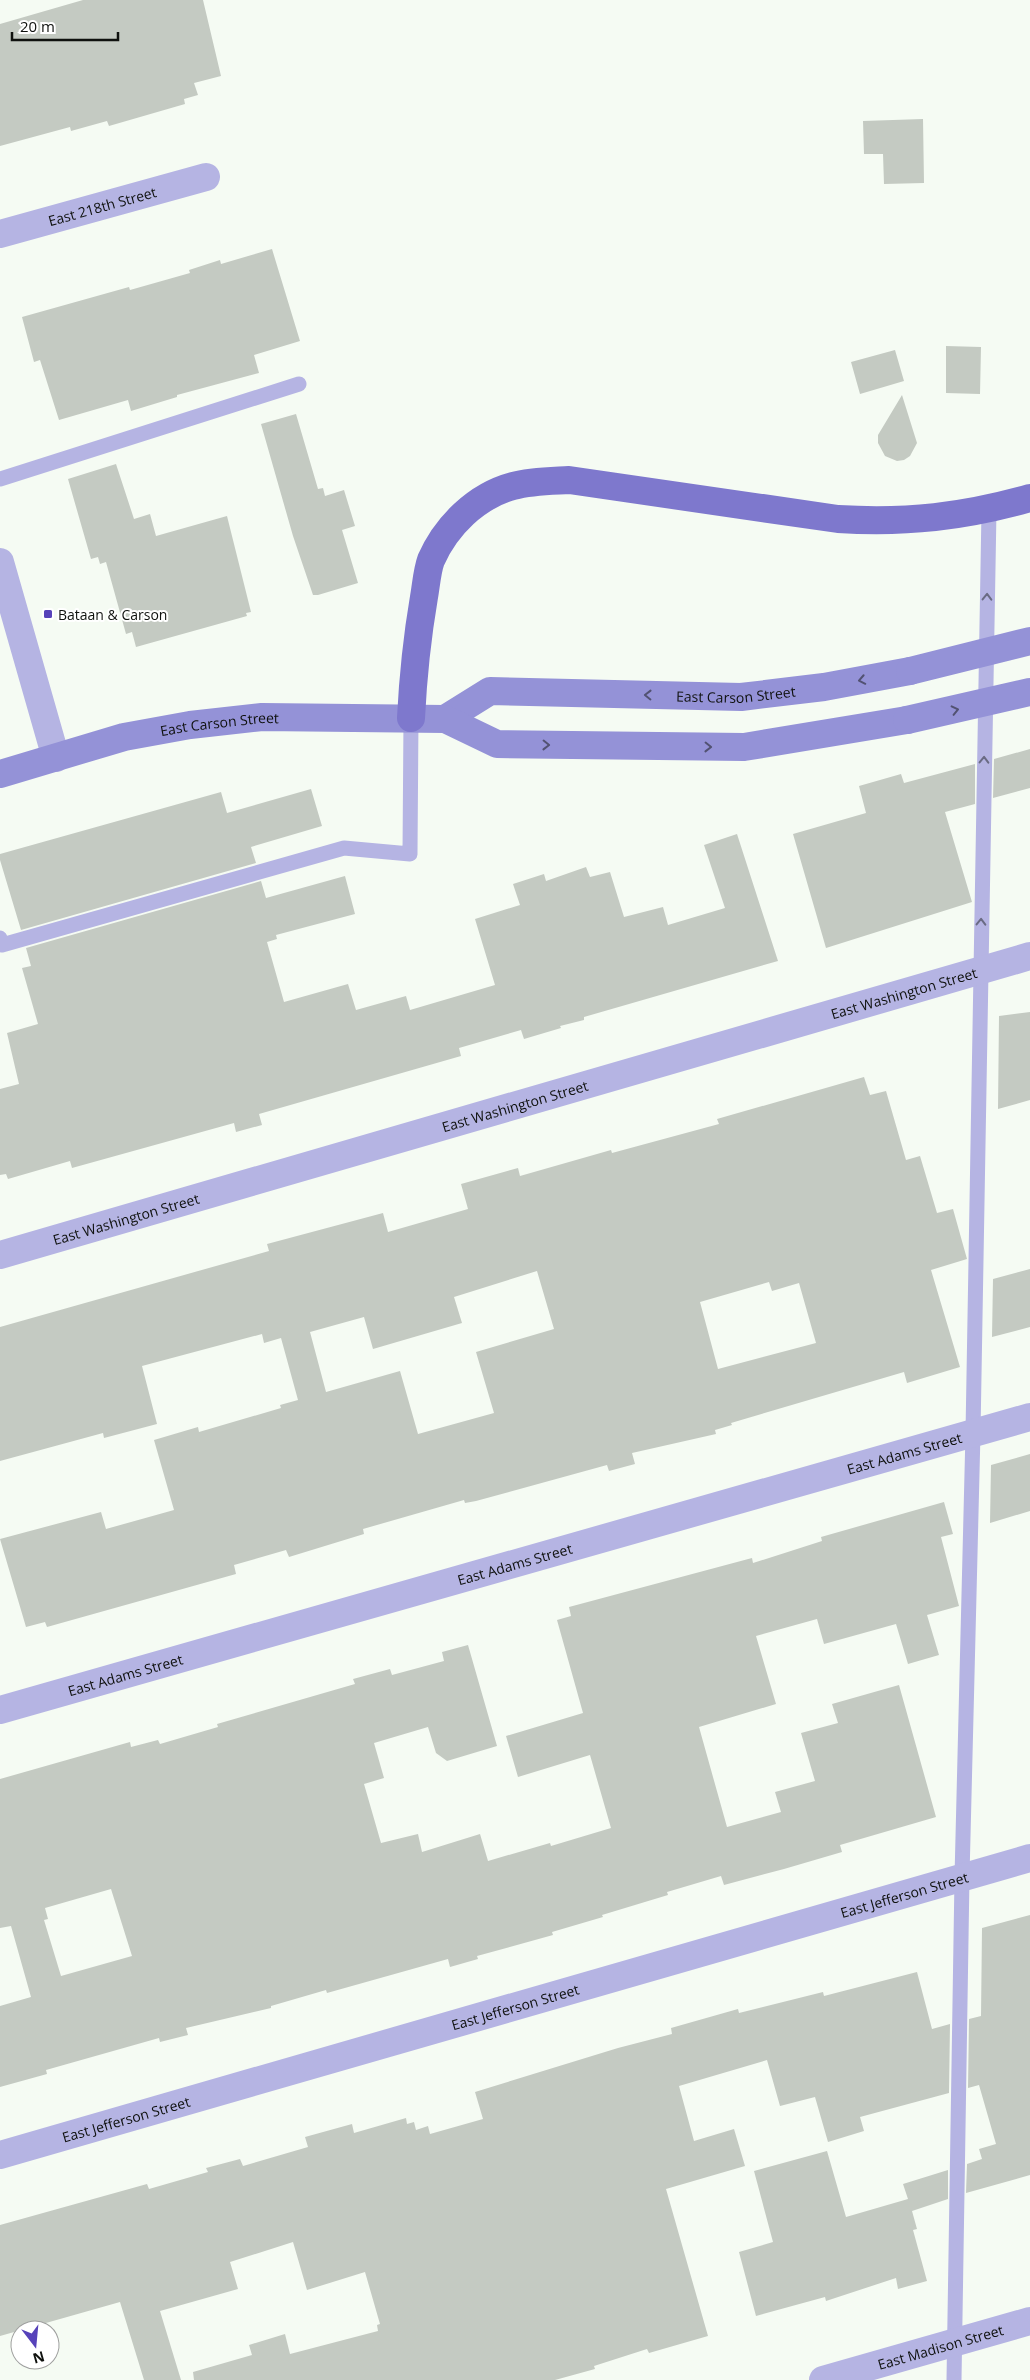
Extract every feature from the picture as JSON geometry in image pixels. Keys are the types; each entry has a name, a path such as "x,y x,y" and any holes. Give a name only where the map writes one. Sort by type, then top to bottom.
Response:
{"main road":[{"path":"411,718 415,652 430,562 442,539 458,518 482,501 512,486 569,480 838,519 878,521 953,516 989,510 1030,498"},
{"name":"East Carson Street","path":"445,719 490,690 740,697 824,687 910,671 1030,641"},
{"name":"East Carson Street","path":"0,774 124,737 190,725 262,717 445,719 497,744 744,747 907,720 1030,692"}],"street":[{"name":"East 218th Street","path":"0,234 206,177"},
{"path":"0,562 56,758"},
{"name":"East Washington Street","path":"0,1255 1030,956"},
{"name":"East Adams Street","path":"0,1710 1030,1417"},
{"name":"East Jefferson Street","path":"0,2155 1030,1858"},
{"name":"East Madison Street","path":"823,2380 1030,2321"}],"lane":[{"path":"0,479 299,384"},
{"path":"954,2380 989,510"},
{"path":"0,938 2,945 344,848 410,854 411,718"}],"building":[{"path":"83,0 203,0 221,76 194,83 198,95 184,99 185,104 109,126 107,121 71,131 70,127 0,146 0,24"},
{"path":"923,119 924,183 884,184 883,154 864,154 863,121"},
{"path":"272,249 300,341 254,355 259,373 177,395 177,397 131,411 128,400 59,420 40,360 34,362 22,317 129,287 130,290 190,273 189,270 220,260 221,264"},
{"path":"946,346 981,347 980,394 946,393"},
{"path":"895,350 904,381 860,394 851,362"},
{"path":"902,395 917,443 910,456 904,460 897,461 885,456 878,443 878,435"},
{"path":"296,414 318,489 323,488 325,496 344,490 355,526 342,530 358,583 318,595 313,595 293,536 261,424"},
{"path":"116,464 134,519 150,514 156,536 227,516 251,612 246,613 247,616 136,647 132,632 126,634 106,562 100,564 98,557 91,559 68,479"},
{"path":"1030,749 1030,788 993,798 994,759"},
{"path":"975,764 975,804 945,812 972,902 826,948 793,834 866,813 859,786 901,774 904,783"},
{"path":"311,789 322,826 251,847 256,863 21,930 0,860 0,854 221,792 227,813"},
{"path":"737,834 778,961 584,1017 584,1020 560,1026 561,1028 524,1039 521,1030 459,1048 461,1056 259,1114 262,1125 236,1132 234,1123 72,1168 70,1161 8,1179 6,1174 0,1175 0,1089 19,1084 7,1033 38,1024 22,968 31,966 26,948 261,881 266,898 345,876 355,914 276,935 277,939 267,942 284,1002 348,984 356,1010 406,996 410,1010 495,985 475,919 520,905 513,884 544,874 546,881 586,867 590,877 610,872 624,917 663,907 668,925 725,908 704,845"},
{"path":"1030,1012 1030,1100 998,1109 999,1016"},
{"path":"864,1077 870,1095 886,1091 906,1160 920,1156 937,1213 953,1209 967,1259 931,1270 960,1367 907,1383 904,1372 731,1423 732,1425 715,1430 716,1434 632,1453 635,1464 609,1471 607,1465 476,1501 465,1503 464,1500 363,1529 364,1534 289,1557 286,1550 234,1565 236,1574 47,1627 45,1622 26,1627 0,1539 101,1512 106,1529 174,1510 154,1440 198,1427 199,1432 281,1408 280,1405 298,1400 281,1338 264,1343 262,1334 142,1366 157,1424 104,1438 103,1433 0,1461 0,1327 269,1251 267,1244 383,1213 388,1232 468,1209 461,1184 518,1168 520,1176 611,1150 612,1153 719,1124 717,1119","holes":["537,1271 554,1329 476,1352 494,1413 418,1434 400,1371 326,1392 310,1332 364,1317 373,1349 462,1323 454,1297","769,1282 772,1291 799,1283 816,1343 718,1369 700,1302"]},
{"path":"1030,1269 1030,1327 992,1337 993,1279"},
{"path":"1030,1454 1030,1511 990,1523 991,1465"},
{"path":"944,1502 953,1534 941,1537 959,1606 927,1615 939,1655 908,1664 896,1624 824,1644 817,1619 756,1636 776,1704 699,1727 727,1827 781,1812 775,1792 815,1781 801,1733 838,1723 832,1704 899,1685 936,1817 840,1845 842,1852 784,1869 724,1885 721,1876 667,1892 668,1895 552,1932 553,1935 477,1956 478,1959 450,1967 448,1959 327,1993 326,1990 271,2006 271,2008 186,2028 188,2035 160,2042 159,2038 46,2070 47,2074 0,2087 0,2006 31,1997 11,1926 0,1928 0,1779 130,1742 131,1747 158,1740 160,1744 218,1727 217,1724 355,1684 353,1679 390,1669 392,1675 444,1661 442,1652 468,1645 497,1746 447,1761 436,1753 428,1727 374,1743 384,1778 364,1784 381,1843 418,1834 422,1852 480,1834 488,1861 550,1843 551,1846 611,1828 590,1755 518,1777 506,1736 583,1713 557,1620 571,1616 569,1607 752,1558 753,1563 822,1541 821,1537","holes":["111,1889 132,1956 61,1976 44,1920 48,1919 45,1908"]},
{"path":"1030,1915 1030,2175 966,2193 967,2164 982,2159 979,2149 996,2144 979,2085 968,2088 969,2019 981,2016 982,1928"},
{"path":"917,1972 932,2029 950,2024 949,2093 860,2117 864,2131 828,2142 815,2097 780,2106 767,2060 679,2086 694,2141 734,2129 745,2166 666,2189 708,2336 649,2353 647,2349 594,2366 595,2369 555,2380 194,2380 193,2372 252,2355 249,2345 285,2334 290,2354 378,2331 377,2325 380,2324 365,2272 307,2290 293,2242 230,2262 238,2289 160,2311 181,2380 144,2380 120,2302 56,2320 10,2320 10,2333 0,2336 0,2225 147,2184 149,2189 208,2172 206,2168 240,2159 243,2166 308,2147 305,2137 352,2124 354,2133 406,2118 407,2124 414,2122 416,2130 428,2126 430,2134 483,2119 475,2092 618,2048 672,2034 671,2028 738,2009 739,2013 823,1992 824,1996"},
{"path":"827,2151 846,2217 908,2199 903,2184 948,2170 948,2199 912,2211 917,2229 913,2230 927,2281 898,2289 896,2278 826,2301 825,2297 756,2316 739,2252 773,2242 754,2171"}],"place":[{"name":"Bataan & Carson","path":"48,614"}]}
